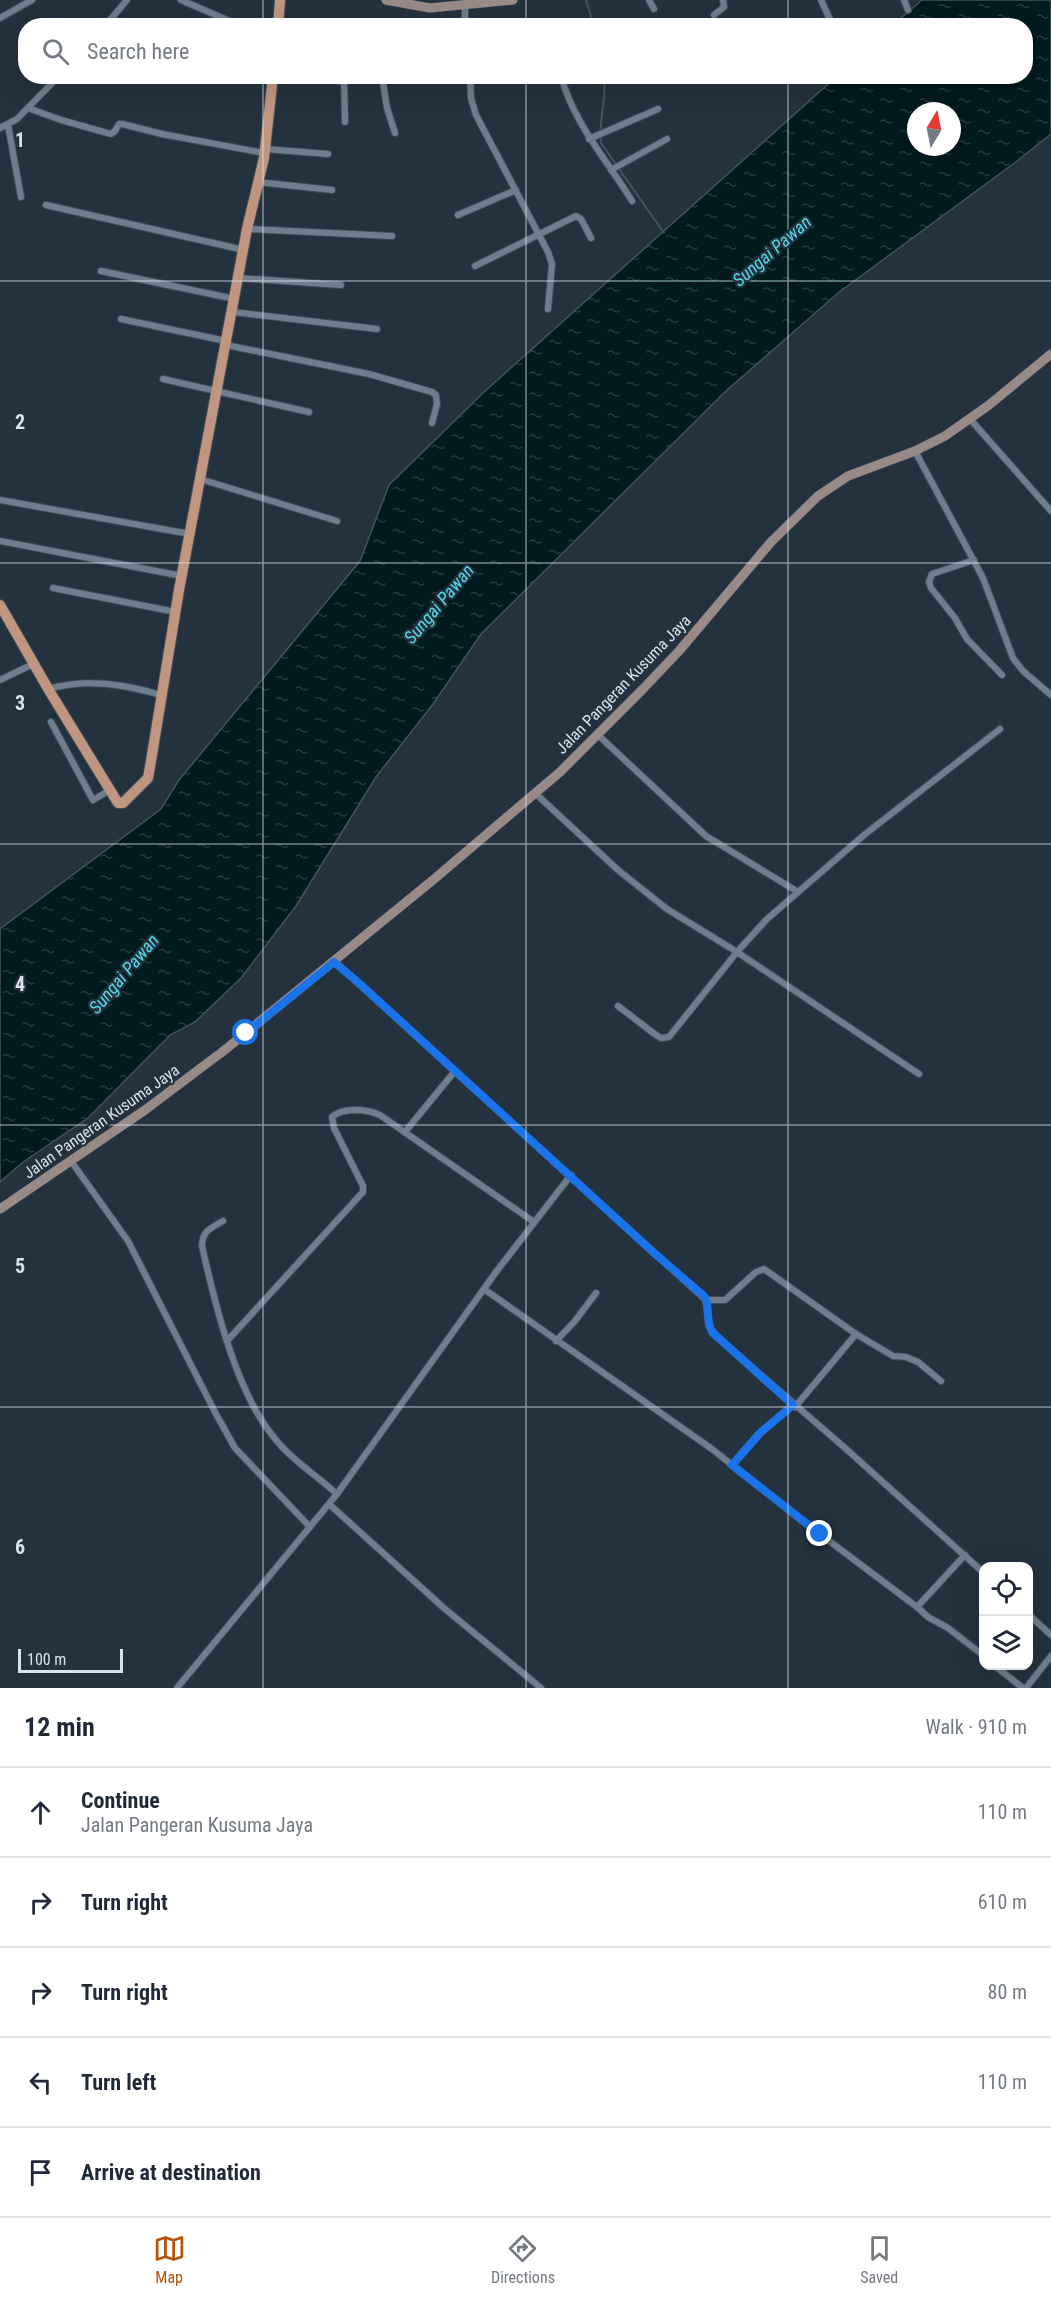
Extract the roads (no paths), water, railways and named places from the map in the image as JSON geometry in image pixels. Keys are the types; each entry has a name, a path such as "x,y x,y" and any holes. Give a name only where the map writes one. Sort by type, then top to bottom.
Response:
{"main road":[{"path":"279,18 280,0"},
{"path":"0,605 28,667 48,689 118,803 123,804 148,778 216,392 247,229 265,151 272,84"}],"street":[{"path":"0,18 32,0"},
{"path":"112,18 127,0"},
{"path":"181,0 223,18"},
{"path":"386,0 430,8 513,0"},
{"path":"649,0 654,9"},
{"path":"714,15 724,7 723,0"},
{"path":"821,0 829,18"},
{"path":"904,0 908,10"},
{"path":"465,6 465,18"},
{"path":"0,128 28,108 51,84"},
{"path":"344,84 345,122"},
{"path":"382,84 395,133"},
{"path":"471,84 473,108 540,235 552,264 548,309"},
{"path":"564,84 589,139 632,201"},
{"path":"28,108 111,134 122,123 162,134 265,151 328,154"},
{"path":"589,139 658,109"},
{"path":"8,124 21,197"},
{"path":"611,170 667,139"},
{"path":"258,182 332,190"},
{"path":"458,215 516,190"},
{"path":"46,205 243,250"},
{"path":"475,266 578,216 591,238"},
{"path":"247,229 392,236"},
{"path":"101,271 235,299"},
{"path":"239,278 341,285"},
{"path":"233,312 377,329"},
{"path":"121,319 360,372 432,392 436,395 437,400 432,423"},
{"name":"Jalan Pangeran Kusuma Jaya","path":"0,1209 145,1110 220,1054 536,793 598,735 679,651 771,542 802,510 839,480 940,439 970,419 1051,354"},
{"path":"163,379 309,412"},
{"path":"970,419 1051,511"},
{"path":"915,451 974,560 991,597 1013,658 1051,695"},
{"path":"200,479 337,521"},
{"path":"0,500 191,534"},
{"path":"0,541 182,576"},
{"path":"974,560 932,574 929,582 931,588 956,618 967,639 1002,675"},
{"path":"53,588 176,612"},
{"path":"0,680 28,667"},
{"path":"48,689 86,683 108,683 161,695"},
{"path":"51,722 97,798 110,790"},
{"path":"618,1006 656,1035 661,1038 669,1037 737,952 761,926 887,816 1000,729"},
{"path":"598,735 706,836 798,892"},
{"path":"536,793 640,889 667,909 737,952 919,1074"},
{"path":"334,962 706,1300 708,1322 712,1332 979,1569"},
{"path":"405,1132 455,1071"},
{"path":"227,1341 363,1193 363,1186 334,1128 332,1120 333,1115 337,1113 372,1112 405,1132 534,1222"},
{"path":"71,1161 128,1241 235,1448 310,1527"},
{"path":"177,1688 337,1494 484,1289 571,1175"},
{"path":"223,1221 206,1231 202,1238 202,1246 227,1341 252,1402 271,1434 337,1494"},
{"path":"706,1300 725,1300 756,1272 764,1269 856,1334 893,1356 906,1357 918,1362 941,1381"},
{"path":"484,1289 732,1465 928,1617 948,1628 979,1652"},
{"path":"556,1341 596,1293"},
{"path":"732,1465 760,1433 794,1406 856,1334"},
{"path":"329,1504 445,1609 541,1688"},
{"path":"917,1607 965,1556"},
{"path":"1031,1616 1051,1635"},
{"path":"1001,1670 1024,1688 1051,1656"}],"water":[{"name":"Sungai Pawan","path":"922,0 1051,0 1051,134 838,293 727,390 481,634 433,704 376,777 296,906 241,978 195,1022 170,1035 88,1118 23,1162 0,1182 0,929 161,809 179,780 360,561 389,485 484,392 828,84 1033,84 1033,18 901,18"}],"waterway":[{"path":"586,0 592,18"},
{"path":"604,84 601,143 664,233"}]}
